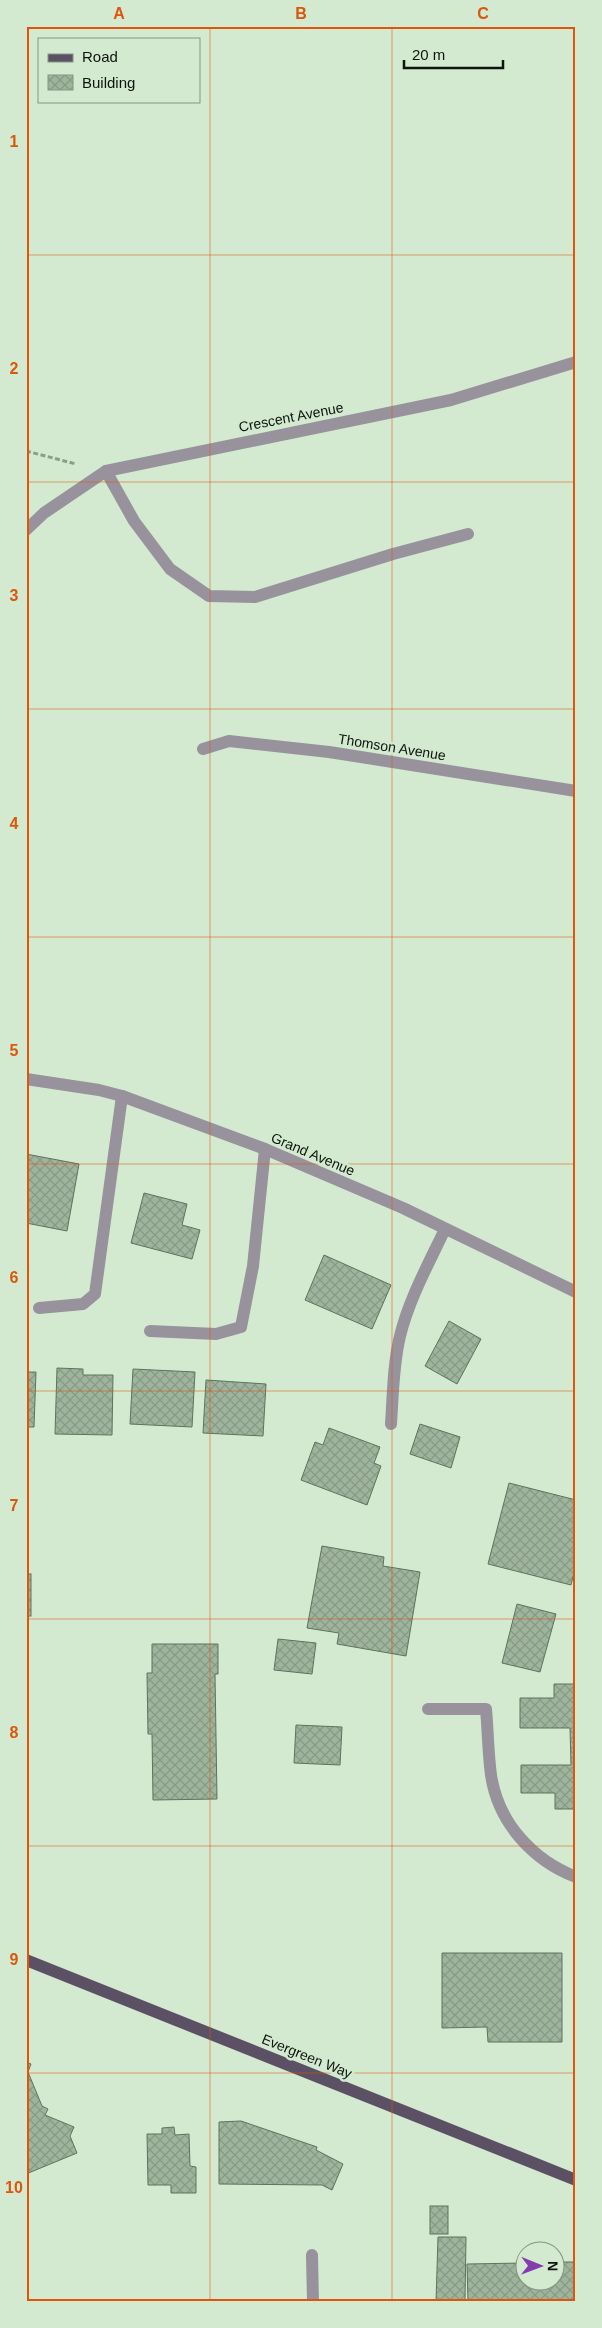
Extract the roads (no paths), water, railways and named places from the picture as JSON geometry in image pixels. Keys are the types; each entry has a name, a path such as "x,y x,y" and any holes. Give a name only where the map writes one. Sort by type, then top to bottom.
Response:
{"main road":[{"name":"Evergreen Way","path":"26,1960 576,2180"}],"street":[{"name":"Crescent Avenue","path":"26,530 44,513 106,472 451,400 576,362"},
{"path":"106,472 134,521 170,569 210,596 254,597 393,554 468,534"},
{"name":"Thomson Avenue","path":"204,749 229,741 329,752 576,791"},
{"name":"Grand Avenue","path":"26,1079 99,1090 122,1096 265,1149 403,1208 576,1292"},
{"path":"39,1308 83,1304 95,1294 122,1096"},
{"path":"150,1331 216,1334 241,1327 253,1266 265,1149"},
{"path":"391,1424 394,1371 400,1335 417,1289 445,1229"},
{"path":"428,1708 486,1709 491,1776 503,1813 525,1845 555,1869 576,1877"},
{"path":"312,2255 313,2302"}]}
